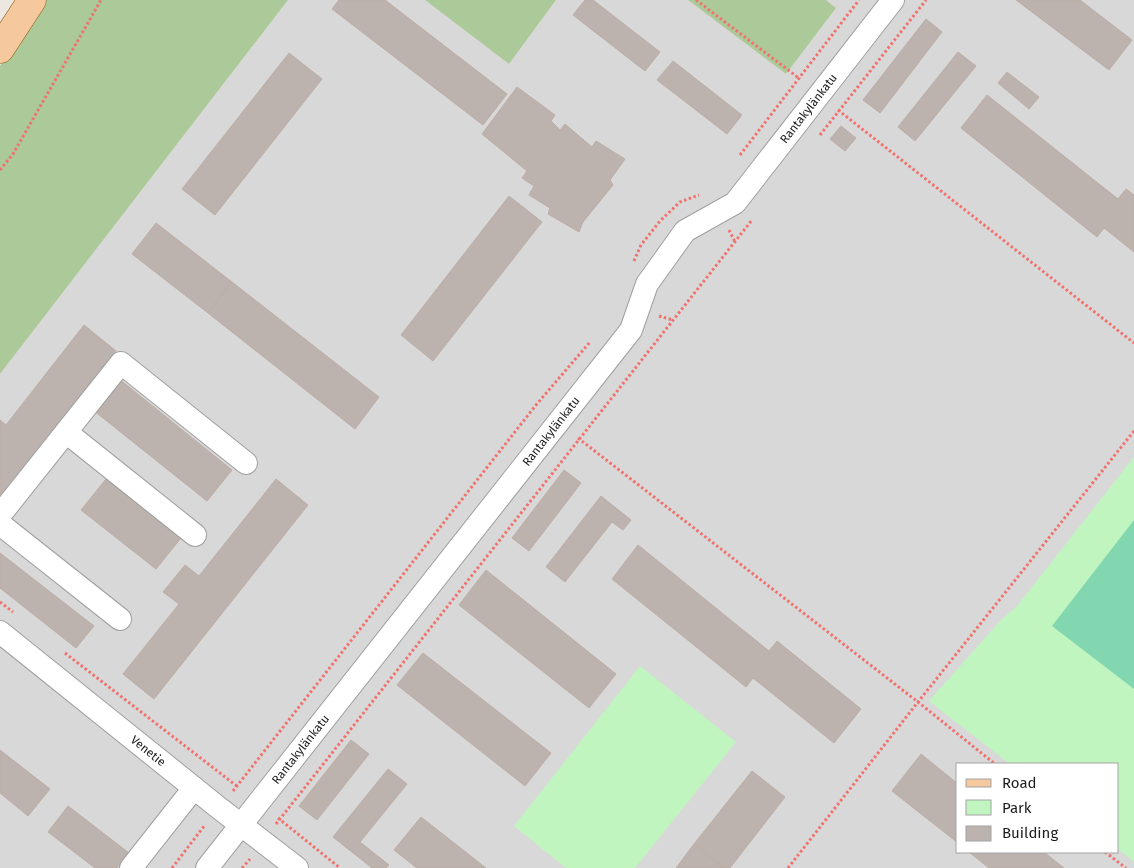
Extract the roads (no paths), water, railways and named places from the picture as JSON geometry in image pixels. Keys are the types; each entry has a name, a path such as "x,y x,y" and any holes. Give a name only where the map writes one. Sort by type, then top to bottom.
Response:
{"main road":[{"path":"0,49 32,0"}],"street":[{"name":"Rantakylänkatu","path":"207,868 631,330 647,284 685,231 735,203 893,0"},
{"path":"0,515 120,363 246,463"},
{"path":"66,432 195,535"},
{"path":"0,524 120,619"},
{"name":"Venetie","path":"0,632 219,808 297,868"},
{"path":"131,868 194,788"}]}
